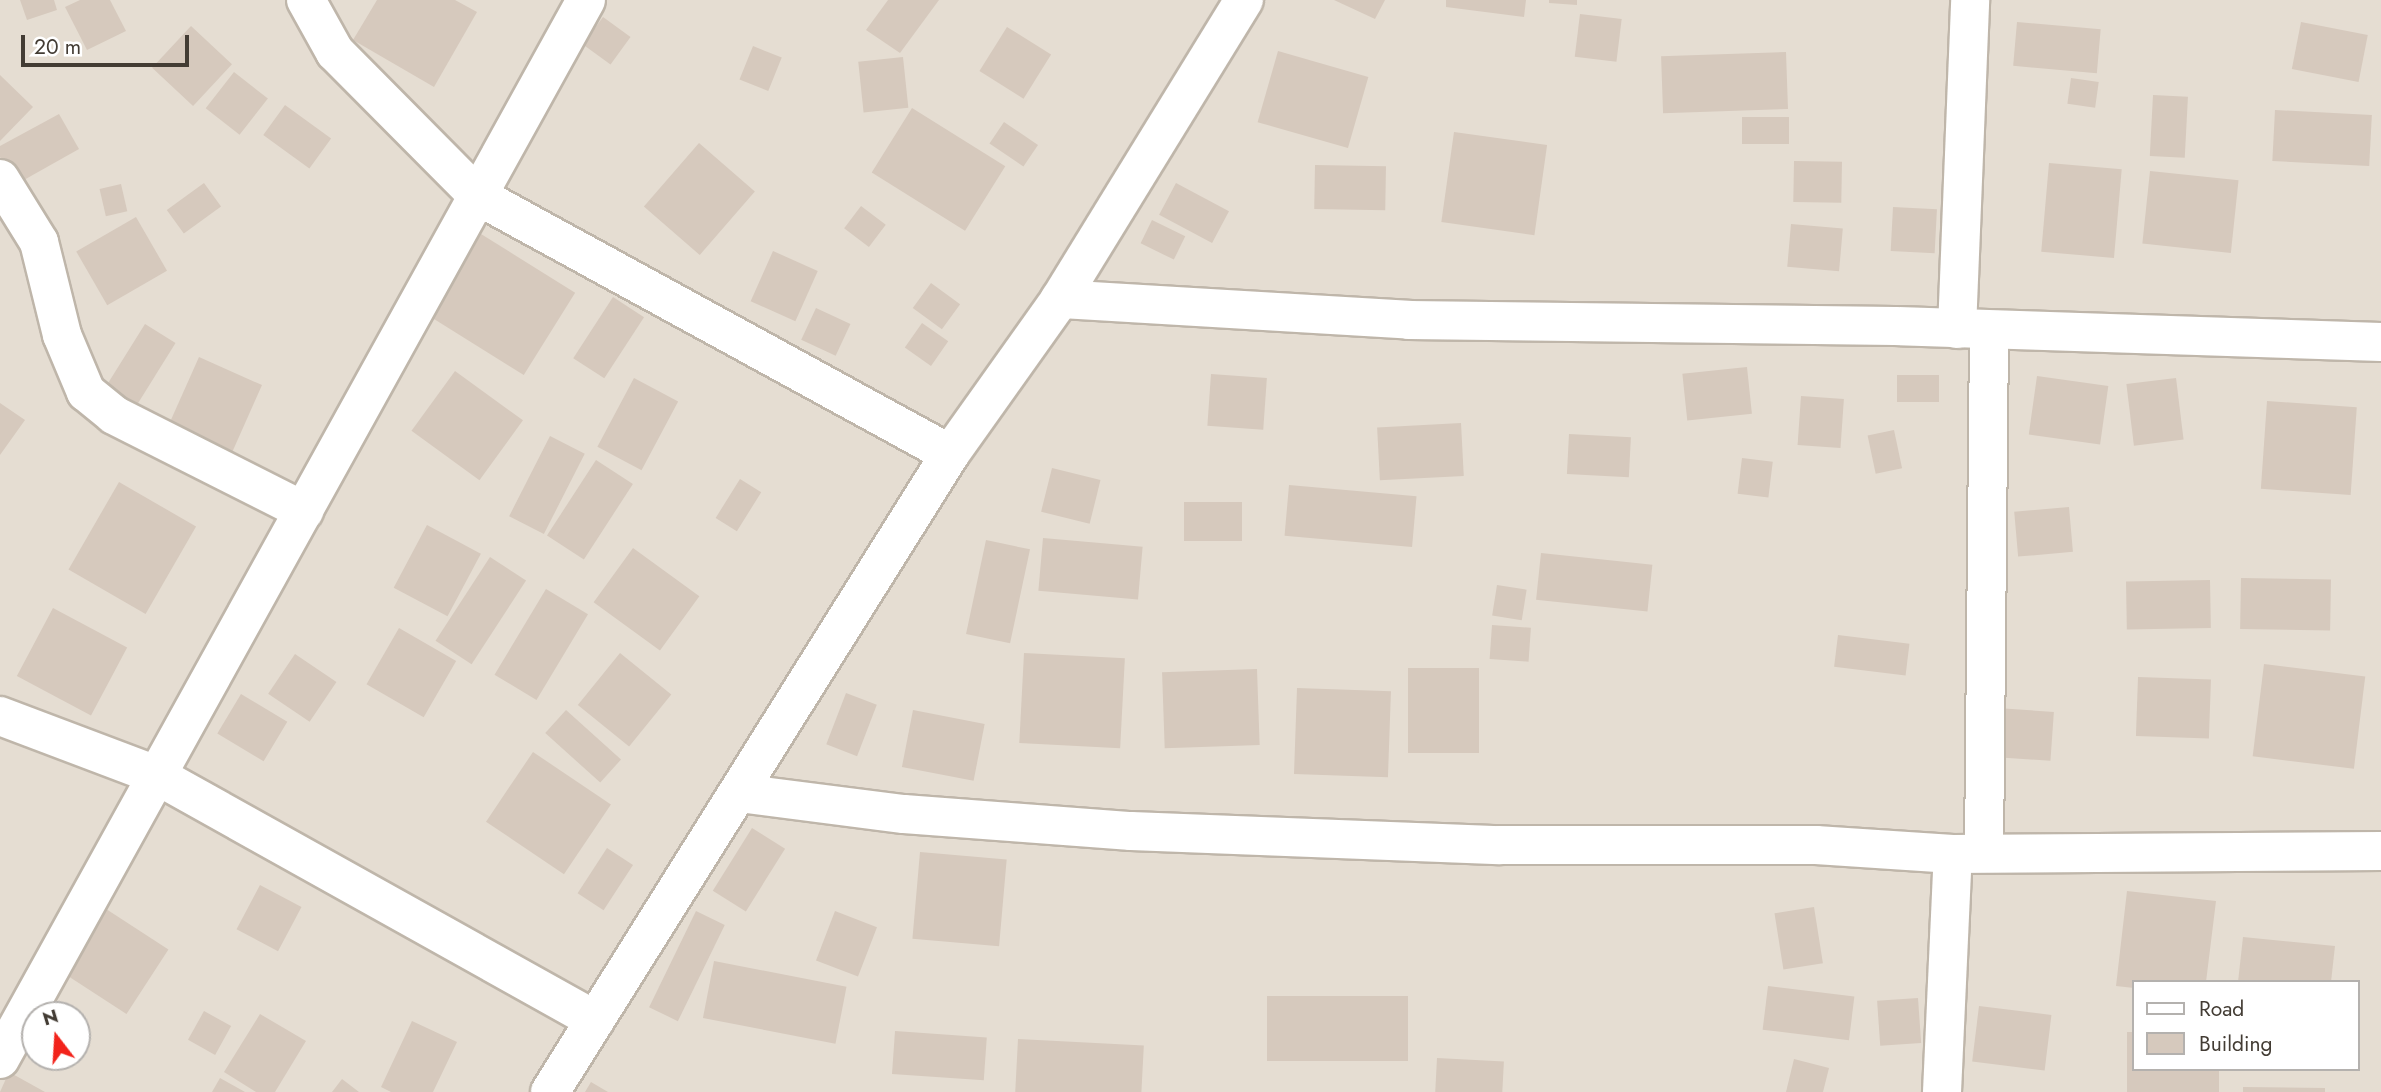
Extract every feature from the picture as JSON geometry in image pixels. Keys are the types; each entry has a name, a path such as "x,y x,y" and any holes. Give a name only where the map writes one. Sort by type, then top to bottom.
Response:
{"street":[{"path":"306,0 335,52 478,196 950,454"},
{"path":"0,1059 586,0"},
{"path":"550,1092 950,454 1060,299 1244,0"},
{"path":"1942,1092 1968,853 1973,330 1970,0"},
{"path":"0,179 39,242 62,335 86,392 114,415 304,511"},
{"path":"1060,299 1409,320 1973,330 2381,342"},
{"path":"0,716 156,775 595,1020"},
{"path":"739,793 904,814 1131,831 1500,845 1816,845 1968,853 2381,851"}],"shaded area":[{"path":"0,0 2381,0 2381,1092 0,1092"}],"building":[{"path":"20,0 54,0 57,10 27,20"},
{"path":"80,0 110,0 126,31 87,50 65,7"},
{"path":"377,0 455,0 477,12 434,87 353,40"},
{"path":"888,0 939,0 900,53 866,30"},
{"path":"1334,0 1385,0 1375,19"},
{"path":"1446,0 1526,0 1524,17 1446,7"},
{"path":"1549,0 1577,0 1577,5 1549,3"},
{"path":"1580,14 1622,19 1616,62 1575,57"},
{"path":"603,17 631,37 611,64 583,45"},
{"path":"2017,22 2101,29 2097,73 2013,66"},
{"path":"2301,22 2368,35 2359,82 2292,69"},
{"path":"191,26 232,64 193,106 152,68"},
{"path":"1007,27 1051,55 1024,99 979,71"},
{"path":"753,46 782,58 768,91 740,79"},
{"path":"1278,51 1368,77 1348,148 1258,122"},
{"path":"1786,52 1788,109 1663,113 1661,56"},
{"path":"903,57 908,108 864,112 858,62"},
{"path":"234,72 268,98 240,135 206,108"},
{"path":"0,75 33,107 0,141"},
{"path":"2071,78 2099,82 2095,108 2067,104"},
{"path":"2153,95 2188,97 2185,158 2150,156"},
{"path":"285,105 331,139 309,168 263,135"},
{"path":"912,108 1005,166 965,231 872,172"},
{"path":"2275,110 2372,115 2369,166 2272,161"},
{"path":"59,114 79,149 15,185 0,157 0,146"},
{"path":"1742,117 1789,117 1789,144 1742,144"},
{"path":"1004,122 1038,145 1023,166 989,144"},
{"path":"1454,132 1547,145 1534,235 1441,222"},
{"path":"699,143 755,192 700,255 644,206"},
{"path":"1794,161 1842,162 1841,203 1793,202"},
{"path":"2049,163 2122,169 2114,258 2041,252"},
{"path":"1315,165 1386,166 1385,210 1314,209"},
{"path":"2150,171 2239,180 2231,253 2142,244"},
{"path":"204,183 221,206 184,233 167,210"},
{"path":"1176,183 1229,211 1212,243 1159,215"},
{"path":"121,184 127,211 106,216 100,189"},
{"path":"861,206 886,225 869,247 844,228"},
{"path":"1893,207 1937,209 1935,253 1891,251"},
{"path":"136,217 167,271 107,305 76,252"},
{"path":"1152,220 1185,236 1174,260 1141,243"},
{"path":"1791,224 1843,229 1839,271 1787,267"},
{"path":"481,234 575,293 524,375 430,316"},
{"path":"773,251 818,271 795,321 751,301"},
{"path":"931,283 960,304 942,329 913,308"},
{"path":"613,297 644,317 604,378 573,358"},
{"path":"816,308 850,324 836,356 801,340"},
{"path":"922,323 948,341 931,366 905,348"},
{"path":"145,324 176,343 137,404 107,385"},
{"path":"199,357 262,385 232,453 169,425"},
{"path":"1747,367 1752,414 1687,421 1682,374"},
{"path":"455,371 523,420 479,480 412,431"},
{"path":"1211,374 1267,378 1263,430 1207,426"},
{"path":"1897,375 1939,375 1939,402 1897,402"},
{"path":"2037,376 2108,386 2100,444 2029,434"},
{"path":"634,378 678,401 642,470 597,447"},
{"path":"2176,378 2184,440 2134,446 2126,384"},
{"path":"1801,396 1844,399 1840,448 1798,445"},
{"path":"2267,401 2357,407 2351,495 2261,489"},
{"path":"0,403 25,420 0,455"},
{"path":"1461,423 1464,476 1380,480 1377,427"},
{"path":"1894,430 1902,468 1876,474 1868,436"},
{"path":"1569,434 1631,437 1629,477 1567,474"},
{"path":"550,436 585,454 544,534 509,516"},
{"path":"1742,458 1773,462 1768,498 1738,494"},
{"path":"596,460 633,484 584,559 547,535"},
{"path":"1052,468 1101,480 1090,524 1041,512"},
{"path":"740,479 761,492 737,531 716,518"},
{"path":"119,482 196,526 146,614 69,569"},
{"path":"1289,485 1417,496 1412,547 1285,536"},
{"path":"1184,502 1242,502 1242,541 1184,541"},
{"path":"2069,507 2073,552 2018,557 2014,512"},
{"path":"427,525 481,554 448,616 394,588"},
{"path":"1043,538 1143,547 1138,600 1038,591"},
{"path":"986,540 1030,549 1010,643 966,634"},
{"path":"633,548 699,596 660,650 594,602"},
{"path":"1541,553 1652,565 1647,611 1536,600"},
{"path":"490,557 526,580 472,664 436,641"},
{"path":"2241,578 2331,580 2330,631 2240,629"},
{"path":"2210,580 2211,628 2127,629 2126,581"},
{"path":"1497,585 1527,590 1522,620 1492,616"},
{"path":"546,589 588,614 536,700 494,675"},
{"path":"53,608 127,647 91,715 17,676"},
{"path":"1492,625 1531,628 1529,662 1490,659"},
{"path":"399,628 456,661 424,717 366,684"},
{"path":"1838,635 1909,644 1906,676 1834,667"},
{"path":"620,653 671,695 629,747 578,705"},
{"path":"1024,653 1125,658 1120,748 1019,743"},
{"path":"295,654 336,682 310,722 268,694"},
{"path":"2264,664 2365,676 2354,769 2253,756"},
{"path":"1408,668 1479,668 1479,753 1408,753"},
{"path":"1257,669 1260,745 1165,748 1162,672"},
{"path":"2138,677 2211,680 2209,739 2136,736"},
{"path":"1297,688 1391,691 1388,777 1294,774"},
{"path":"846,693 877,705 857,756 826,744"},
{"path":"241,694 287,722 264,761 217,733"},
{"path":"1997,708 2054,712 2050,761 1994,757"},
{"path":"566,710 621,760 600,783 545,733"},
{"path":"913,710 985,724 974,781 902,767"},
{"path":"533,752 611,805 564,874 486,822"},
{"path":"752,828 785,849 746,911 713,891"},
{"path":"607,848 633,865 604,910 578,893"},
{"path":"920,852 1007,860 999,946 912,939"},
{"path":"260,885 301,907 278,951 237,929"},
{"path":"2127,891 2216,901 2206,980 2132,980 2132,988 2116,986"},
{"path":"103,907 168,949 126,1014 61,972"},
{"path":"1814,907 1823,963 1783,970 1774,913"},
{"path":"696,911 725,925 678,1021 649,1007"},
{"path":"835,911 877,927 858,977 816,960"},
{"path":"2243,937 2335,946 2331,980 2238,980"},
{"path":"714,961 847,987 835,1044 703,1018"},
{"path":"1768,986 1854,997 1849,1040 1763,1030"},
{"path":"1267,996 1408,996 1408,1061 1267,1061"},
{"path":"1918,998 1921,1043 1880,1046 1877,1001"},
{"path":"1979,1006 2051,1015 2045,1070 1972,1062"},
{"path":"204,1011 231,1026 215,1055 188,1040"},
{"path":"260,1014 306,1041 275,1092 256,1092 224,1072"},
{"path":"412,1021 457,1042 433,1092 391,1092 381,1087"},
{"path":"895,1031 987,1037 984,1080 892,1074"},
{"path":"2127,1032 2132,1032 2132,1071 2219,1071 2219,1092 2127,1092"},
{"path":"1018,1039 1144,1046 1141,1092 1015,1092"},
{"path":"1437,1058 1504,1062 1502,1092 1435,1092"},
{"path":"1794,1059 1829,1068 1823,1092 1786,1092"},
{"path":"9,1072 45,1092 0,1092"},
{"path":"220,1078 245,1092 212,1092"},
{"path":"342,1079 359,1092 332,1092"},
{"path":"591,1082 608,1092 585,1092"},
{"path":"2243,1087 2325,1088 2325,1092 2243,1092"}]}
